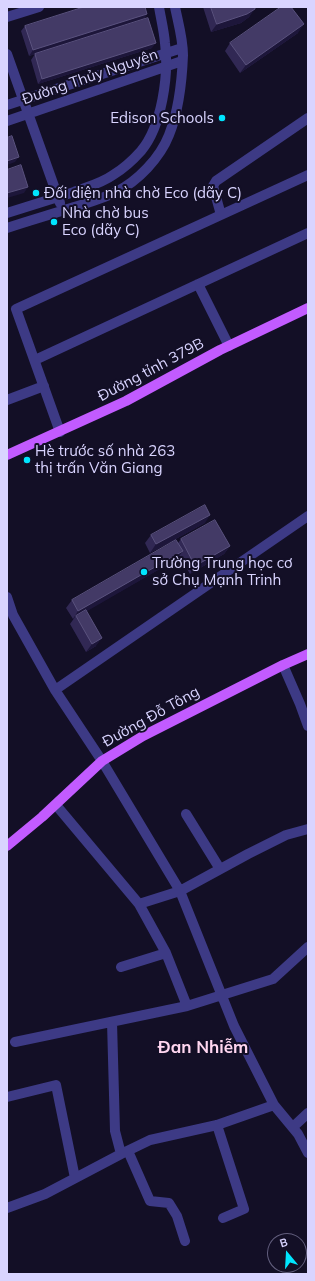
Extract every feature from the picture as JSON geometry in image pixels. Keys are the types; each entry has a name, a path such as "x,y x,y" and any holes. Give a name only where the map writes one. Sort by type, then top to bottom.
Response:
{"main road":[{"name":"Đường tỉnh 379B","path":"7,455 126,401 228,346 308,308"},
{"name":"Đường Đỗ Tông","path":"7,846 56,805 102,761 143,736 283,665 308,654"}],"street":[{"path":"7,17 39,7"},
{"path":"7,213 96,184 113,176 141,151 150,136 158,116 163,96 166,53 159,7"},
{"path":"7,228 97,200 117,191 136,179 160,152 169,136 179,97 182,48 175,7"},
{"name":"Đường Thủy Nguyên","path":"7,105 182,48"},
{"path":"7,54 62,211"},
{"name":"Đường Thủy Nguyên","path":"7,120 182,62"},
{"path":"221,215 213,186 216,181 308,118"},
{"path":"60,432 16,309 308,174"},
{"path":"34,360 308,233"},
{"path":"198,284 228,346"},
{"path":"7,400 44,386"},
{"path":"55,690 308,516"},
{"path":"7,597 13,615 55,690 102,761 180,891 234,1026 274,1105 298,1134 308,1153"},
{"path":"283,665 308,726"},
{"path":"56,805 139,904 166,953 187,1006"},
{"path":"186,814 220,869"},
{"path":"139,904 180,891 286,835 308,829"},
{"path":"15,1042 187,1006 273,979 308,947"},
{"path":"121,967 166,953"},
{"path":"112,1022 115,1131 124,1152 150,1201 169,1203 177,1216 185,1241"},
{"path":"7,1096 56,1085 75,1178"},
{"path":"7,1208 45,1194 124,1152 150,1140 218,1124 274,1105"},
{"path":"293,1127 308,1113"},
{"path":"218,1124 244,1209 223,1218"}],"building":[{"path":"84,7 145,7 147,14 33,50 25,26"},
{"path":"211,7 255,7 255,9 247,14 217,24"},
{"path":"281,7 291,7 304,24 246,65 230,43"},
{"path":"148,18 156,43 42,79 35,54"},
{"path":"12,136 19,157 7,161 7,138"},
{"path":"21,165 28,187 7,193 7,170"},
{"path":"205,505 210,515 156,544 151,535"},
{"path":"215,520 230,546 195,566 181,539"},
{"path":"176,540 183,551 78,611 72,600"},
{"path":"86,610 102,638 92,644 76,616"}],"place":[{"name":"Edison Schools","path":"222,118"},
{"name":"Đối diện nhà chờ Eco (dãy C)","path":"36,193"},
{"name":"Nhà chờ bus Eco (dãy C)","path":"54,222"},
{"name":"Hè trước số nhà 263 thị trấn Văn Giang","path":"27,460"},
{"name":"Trường Trung học cơ sở Chụ Mạnh Trinh","path":"144,572"}],"district":[{"name":"Đan Nhiễm","path":"203,1048"}]}
